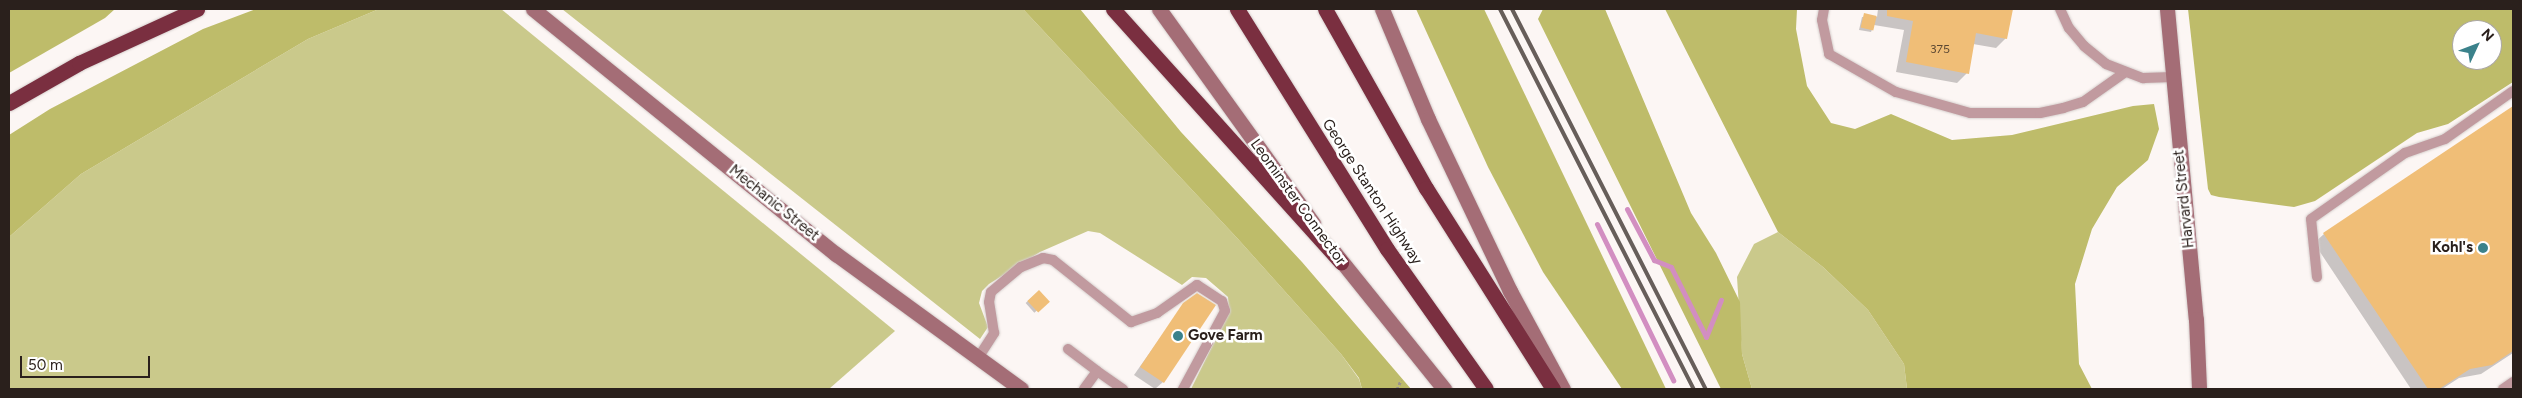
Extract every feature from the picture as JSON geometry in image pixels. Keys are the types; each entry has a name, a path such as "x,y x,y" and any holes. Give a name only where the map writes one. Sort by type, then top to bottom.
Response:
{"highway":[{"path":"9,103 176,9"},
{"path":"113,46 198,9"},
{"path":"1113,9 1341,262"},
{"name":"George Stanton Highway","path":"1237,9 1267,62 1387,249 1486,389"},
{"path":"1325,9 1426,188 1553,389"}],"main road":[{"name":"Mechanic Street","path":"533,9 836,254 1021,389"},
{"name":"Leominster Connector","path":"1159,9 1341,262 1444,389"},
{"path":"1382,9 1428,118 1484,237 1563,389"},
{"name":"Harvard Street","path":"2167,9 2196,318 2199,389"}],"lane":[{"path":"1824,9 1822,20 1829,54 1896,92 1970,113 2040,112 2063,108 2082,102 2124,73"},
{"path":"2060,9 2069,28 2084,46 2106,64 2124,73 2144,78 2173,77"},
{"path":"2317,277 2311,220 2405,153 2445,138 2513,91"},
{"path":"978,358 994,333 989,302 991,292 1021,267 1043,258 1053,260 1131,322 1157,313 1197,285 1222,301 1225,310 1183,389"},
{"path":"1068,349 1123,389"},
{"path":"1084,389 1097,371"},
{"path":"2503,389 2513,382"}],"path":[{"path":"1397,389 1401,380"}],"shaded area":[{"path":"9,9 115,9 105,18 9,73"},
{"path":"256,9 379,9 308,39 81,174 9,237 9,135 50,109 203,29"},
{"path":"379,9 501,9 895,331 829,389 9,389 9,237 81,174 308,39"},
{"path":"562,9 1023,9 1238,239 1341,354 1359,379 1362,389 1191,389 1229,312 1228,297 1206,278 1192,277 1182,285 1100,233 1088,231 1040,252 989,284 982,291 979,303 988,327 980,339"},
{"path":"1023,9 1080,9 1181,132 1302,262 1411,389 1362,389 1359,378 1341,354 1238,239"},
{"path":"1416,9 1484,9 1666,389 1622,389 1543,272 1488,167"},
{"path":"1543,9 1605,9 1691,213 1716,253 1740,302 1742,354 1752,389 1721,389 1538,19"},
{"path":"1665,9 1797,9 1796,29 1807,86 1831,123 1855,129 1891,114 1952,140 2012,135 2133,106 2154,104 2159,129 2148,160 2117,187 2092,229 2075,284 2079,364 2092,389 1907,389 1904,364 1868,310 1823,267 1778,232"},
{"path":"2188,9 2513,9 2513,82 2448,124 2417,133 2315,201 2294,207 2211,195 2208,189"},
{"path":"1778,232 1823,267 1868,310 1904,364 1907,389 1752,389 1742,354 1737,277 1754,244"}],"building":[{"path":"1887,9 2013,9 2007,39 1976,33 1969,74 1906,62 1913,21 1887,16"},
{"path":"1864,13 1877,16 1873,31 1861,28"},
{"path":"2513,106 2513,351 2492,365 2470,369 2439,389 2428,389 2323,233"},
{"path":"1039,290 1050,302 1038,313 1027,301"},
{"name":"Gove Farm","path":"1197,293 1216,305 1164,383 1140,367 1183,303"}],"waterway":[{"path":"1627,209 1654,260 1671,267 1706,337 1721,300"},
{"path":"1597,224 1673,380"}],"railway":[{"path":"1500,9 1694,389"},
{"path":"1512,9 1706,389"}],"place":[{"name":"Kohl's","path":"2483,248"},
{"name":"Gove Farm","path":"1178,336"}]}
